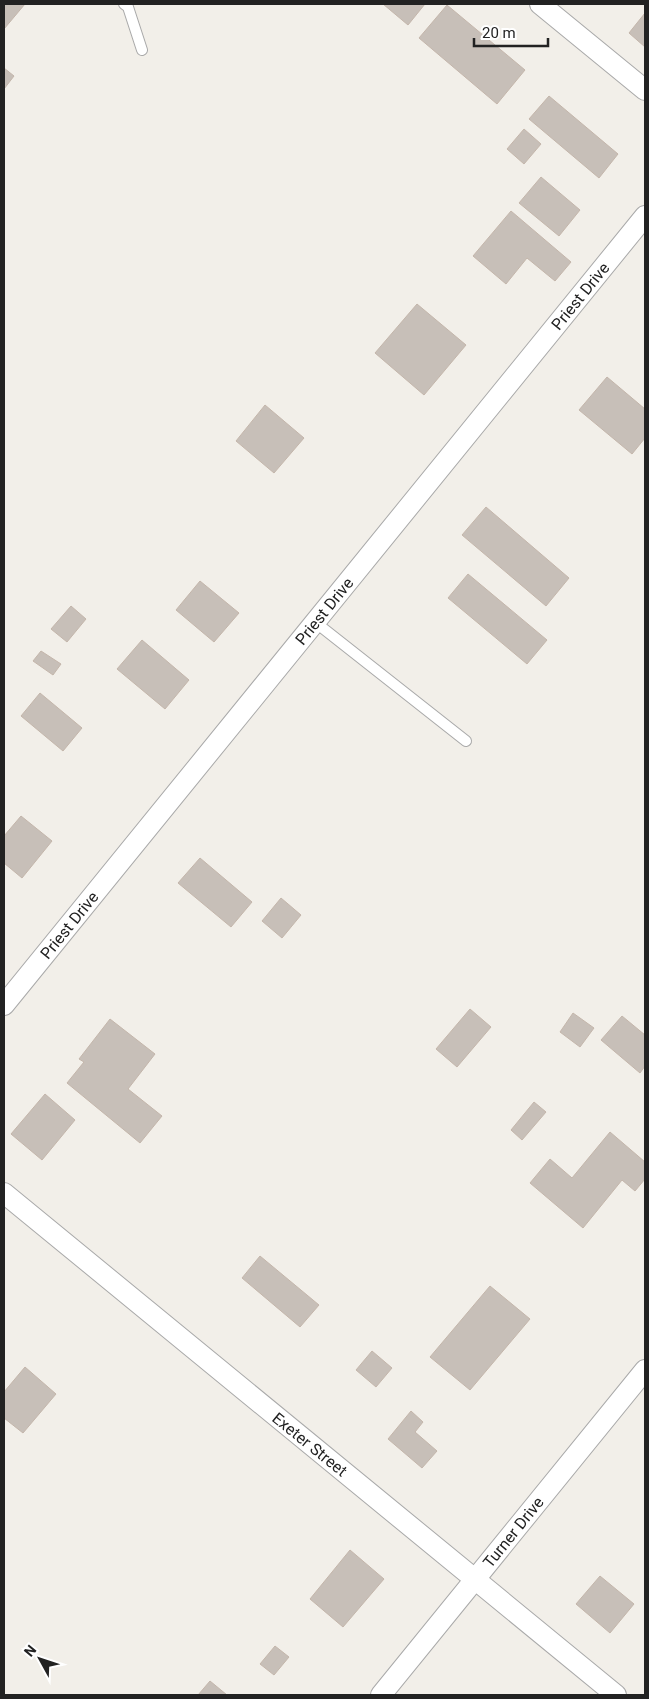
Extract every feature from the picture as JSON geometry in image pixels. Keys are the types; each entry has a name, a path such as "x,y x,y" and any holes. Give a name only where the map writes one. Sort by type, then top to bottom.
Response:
{"street":[{"path":"540,4 645,90"},
{"name":"Priest Drive","path":"4,1005 645,216"},
{"name":"Exeter Street","path":"4,1193 616,1695"},
{"name":"Turner Drive","path":"381,1695 645,1370"}],"lane":[{"path":"124,4 128,7 142,50"},
{"path":"315,622 466,742"}],"building":[{"path":"4,4 25,4 4,29"},
{"path":"383,4 425,4 408,25"},
{"path":"447,5 525,70 497,104 419,38"},
{"path":"645,13 645,47 629,33"},
{"path":"4,68 14,76 4,89"},
{"path":"549,96 618,154 599,178 529,119"},
{"path":"524,129 541,144 524,164 507,149"},
{"path":"541,177 580,210 559,236 519,203"},
{"path":"511,211 571,262 555,281 527,258 506,284 473,256"},
{"path":"417,304 466,345 424,395 375,353"},
{"path":"607,377 645,409 645,438 632,454 579,410"},
{"path":"265,405 304,438 274,473 236,441"},
{"path":"486,507 569,578 546,606 462,535"},
{"path":"468,574 547,640 527,664 448,598"},
{"path":"200,581 239,613 214,642 176,610"},
{"path":"71,606 86,619 67,642 51,629"},
{"path":"142,640 189,680 165,709 117,669"},
{"path":"41,651 61,664 53,675 33,661"},
{"path":"40,693 82,728 63,751 21,716"},
{"path":"21,816 52,841 22,878 4,863 4,836"},
{"path":"200,858 252,902 231,927 178,883"},
{"path":"281,898 301,915 282,938 262,921"},
{"path":"470,1009 491,1027 457,1067 436,1049"},
{"path":"573,1013 594,1028 580,1047 560,1032"},
{"path":"622,1016 645,1035 645,1066 640,1073 601,1040"},
{"path":"110,1019 155,1054 128,1089 162,1116 140,1143 67,1083 84,1062 79,1059"},
{"path":"45,1094 75,1120 42,1160 11,1134"},
{"path":"534,1102 546,1112 522,1140 511,1130"},
{"path":"610,1132 645,1162 645,1179 635,1191 622,1180 583,1228 530,1183 550,1159 572,1178"},
{"path":"260,1256 319,1305 300,1327 242,1278"},
{"path":"490,1286 530,1319 470,1390 430,1357"},
{"path":"372,1351 392,1368 376,1387 356,1370"},
{"path":"25,1367 56,1394 23,1433 4,1418 4,1392"},
{"path":"411,1411 423,1422 415,1432 437,1451 422,1468 388,1439"},
{"path":"350,1550 384,1579 343,1627 310,1599"},
{"path":"600,1576 634,1604 610,1633 576,1604"},
{"path":"275,1646 289,1657 274,1675 260,1664"},
{"path":"210,1681 227,1695 198,1695"}]}
